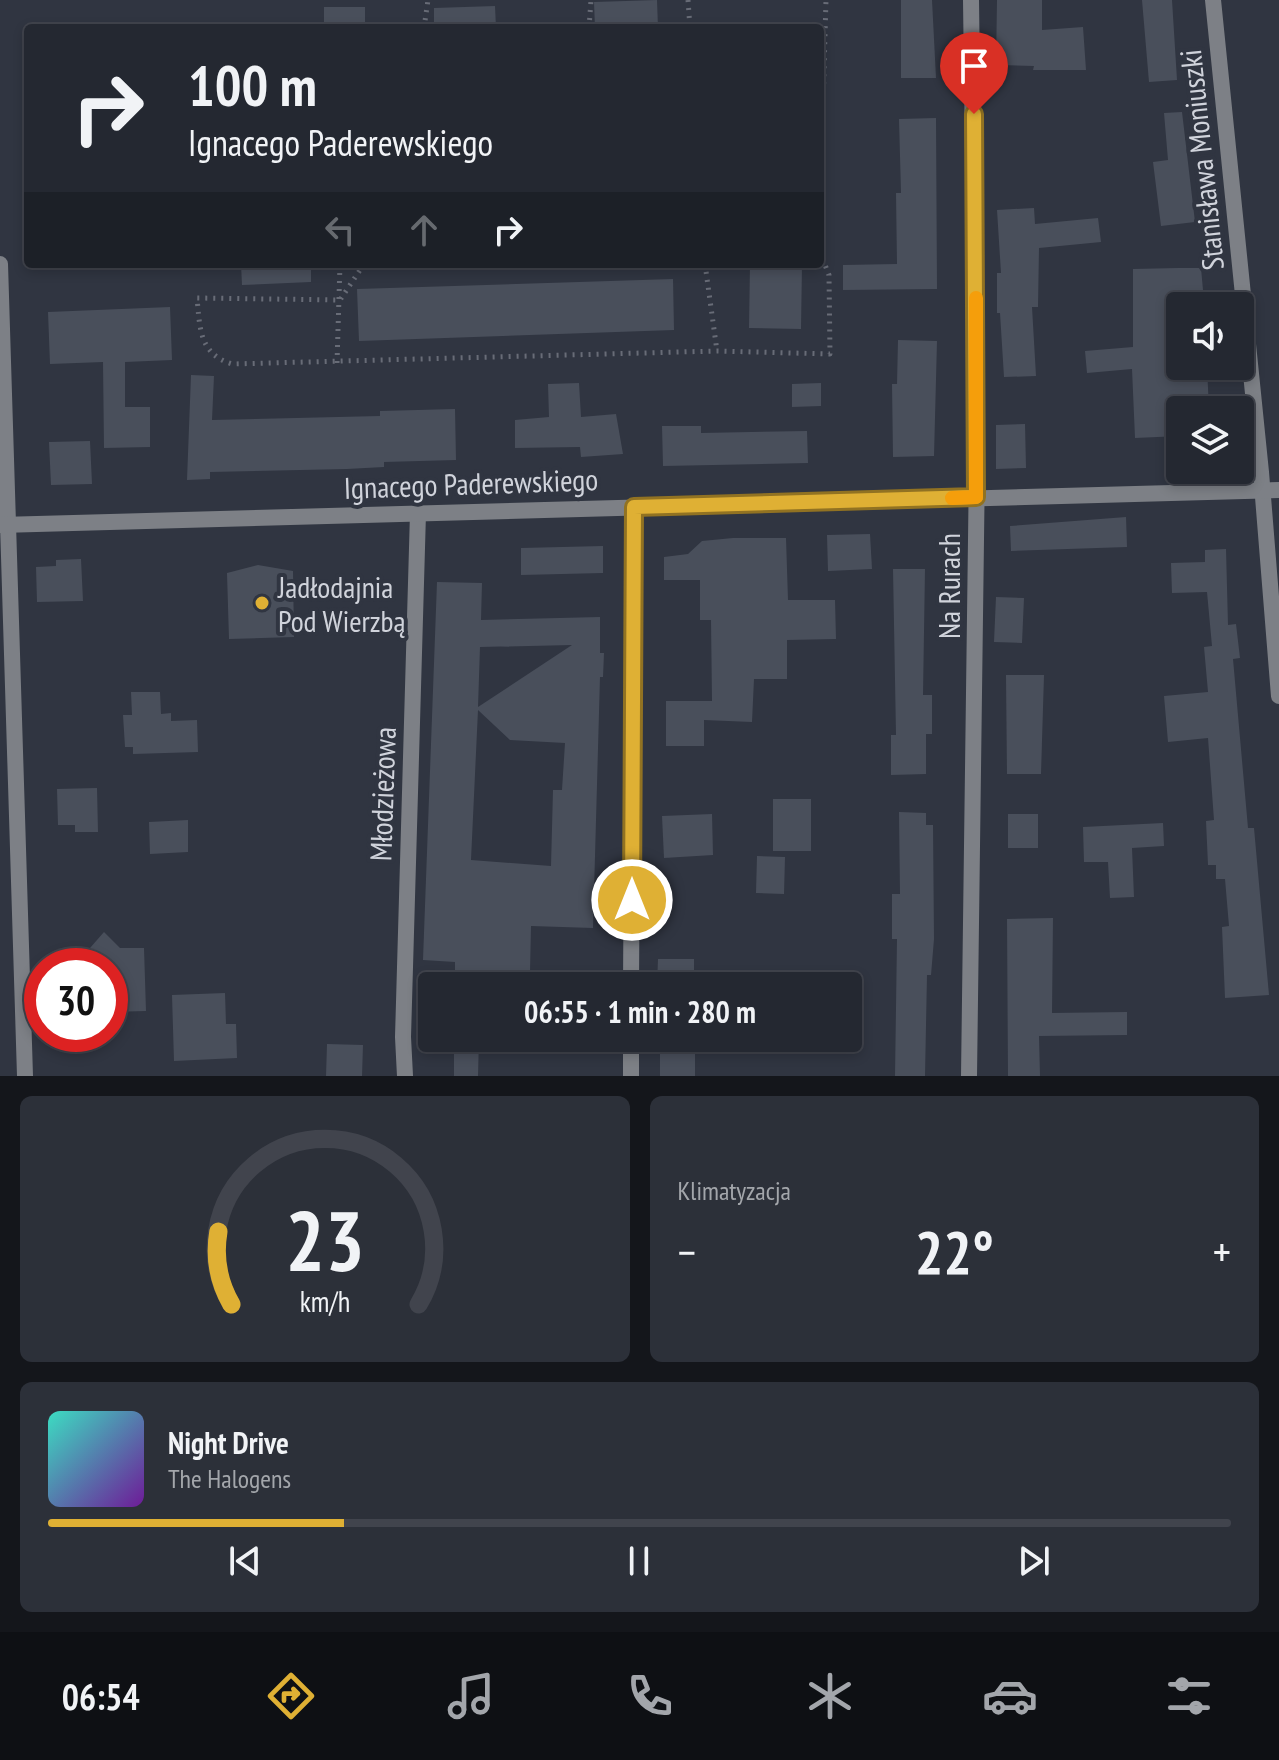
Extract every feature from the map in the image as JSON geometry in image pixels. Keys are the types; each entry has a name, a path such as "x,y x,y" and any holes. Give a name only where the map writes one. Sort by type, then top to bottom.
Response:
{"street":[{"name":"Na Rurach","path":"969,1076 976,497 971,0"},
{"name":"Stanisława Moniuszki","path":"1213,0 1271,490 1279,696"},
{"path":"0,264 4,525 25,1076"},
{"name":"Ignacego Paderewskiego","path":"4,525 1271,490"},
{"path":"631,972 634,507"},
{"name":"Młodzieżowa","path":"405,1076 403,1037 418,513"},
{"path":"631,1052 631,1076"}],"path":[{"path":"425,24 428,0"},
{"path":"589,24 591,0"},
{"path":"688,0 690,24"},
{"path":"824,71 826,0"},
{"path":"340,300 197,298 201,342 217,360 232,364 717,351 830,354 829,275 824,262"},
{"path":"337,363 340,268"},
{"path":"340,300 361,268"},
{"path":"706,268 717,351"}],"building":[{"path":"657,0 658,24 595,24 594,2"},
{"path":"901,0 932,0 936,78 901,78"},
{"path":"997,0 1042,0 1042,30 1083,27 1086,70 1033,70 1034,66 996,65"},
{"path":"1142,0 1172,0 1177,80 1149,82"},
{"path":"495,6 496,24 434,24 434,8"},
{"path":"324,7 365,7 365,24 324,24"},
{"path":"1182,112 1195,222 1161,226 1153,162 1168,160 1164,113"},
{"path":"936,118 937,289 843,290 843,265 897,264 896,193 901,193 899,119"},
{"path":"1034,208 1035,224 1098,218 1101,242 1039,248 1038,307 1032,307 1036,376 1004,377 1000,313 997,313 997,273 1001,273 997,210"},
{"path":"241,268 311,268 311,282 242,285"},
{"path":"750,268 802,268 801,329 749,328"},
{"path":"1201,268 1203,292 1166,292 1166,380 1208,380 1208,396 1166,396 1166,437 1135,438 1132,369 1087,373 1085,351 1133,347 1133,269"},
{"path":"673,279 674,330 359,341 357,289"},
{"path":"170,307 172,360 125,362 125,407 150,407 150,447 104,448 103,362 50,364 48,312"},
{"path":"898,340 937,341 934,456 893,457 892,384 897,384"},
{"path":"191,375 214,376 212,420 380,416 380,411 455,409 456,460 384,462 384,467 347,469 210,472 210,479 187,480"},
{"path":"579,383 581,417 616,414 623,454 581,457 580,447 515,448 515,420 549,417 548,384"},
{"path":"821,383 821,406 792,407 792,384"},
{"path":"1025,424 1026,468 996,469 996,425"},
{"path":"662,426 701,426 701,433 807,431 808,463 663,466"},
{"path":"90,441 92,484 51,485 49,442"},
{"path":"1126,517 1127,547 1011,551 1010,526"},
{"path":"870,534 872,569 828,571 827,535"},
{"path":"786,538 788,600 835,600 836,639 787,640 787,679 754,679 752,722 704,720 704,746 666,746 666,701 712,701 711,620 700,620 700,580 664,580 664,557 688,554 702,541"},
{"path":"603,546 603,573 521,575 521,548"},
{"path":"1226,549 1228,625 1236,624 1240,658 1233,659 1248,828 1254,828 1269,995 1225,998 1222,927 1229,926 1225,879 1216,879 1216,865 1208,865 1206,821 1214,820 1208,738 1168,742 1164,696 1208,692 1204,647 1212,646 1207,592 1172,593 1171,563 1205,562 1205,550"},
{"path":"81,559 83,601 37,602 36,567 56,566 56,560"},
{"path":"258,565 293,571 294,637 229,639 227,573"},
{"path":"893,569 925,569 923,695 932,695 932,734 926,734 926,774 891,775 891,735 896,735"},
{"path":"437,582 482,583 481,620 600,617 600,653 604,653 603,677 600,677 593,928 531,926 530,972 455,972 455,962 423,960","holes":["572,645 478,707 480,647","478,710 510,740 565,743 562,790 553,790 551,866 471,860"]},
{"path":"996,597 1024,598 1022,643 994,642"},
{"path":"1006,675 1044,675 1041,774 1007,774"},
{"path":"131,692 160,692 161,714 171,713 171,721 197,720 198,752 133,754 133,747 125,747 123,715 132,715"},
{"path":"97,788 98,832 75,832 75,825 58,825 57,789"},
{"path":"773,799 811,799 811,851 773,851"},
{"path":"899,812 926,813 926,825 933,825 934,939 931,975 927,975 925,1076 895,1076 897,939 892,939 892,894 900,894"},
{"path":"712,814 713,855 664,858 662,816"},
{"path":"1008,814 1038,814 1038,848 1008,848"},
{"path":"188,820 188,852 150,854 149,822"},
{"path":"1163,823 1164,846 1132,848 1134,897 1110,898 1108,862 1084,862 1083,827"},
{"path":"757,856 785,857 784,894 756,893"},
{"path":"1053,918 1052,1013 1127,1012 1127,1035 1039,1036 1040,1076 1008,1076 1007,919"},
{"path":"104,932 120,948 90,948"},
{"path":"128,948 144,948 146,1011 128,1012"},
{"path":"658,959 694,959 694,972 658,972"},
{"path":"225,993 226,1024 236,1024 237,1058 174,1061 172,995"},
{"path":"327,1044 363,1045 362,1076 326,1076"},
{"path":"454,1052 479,1052 478,1076 454,1076"},
{"path":"660,1052 695,1052 695,1076 660,1076"}],"slow traffic":[{"path":"952,498 976,497 976,298"}],"place":[{"name":"Jadłodajnia Pod Wierzbą","path":"262,603"}],"route":[{"path":"632,900 634,507 976,497 974,114"}]}
